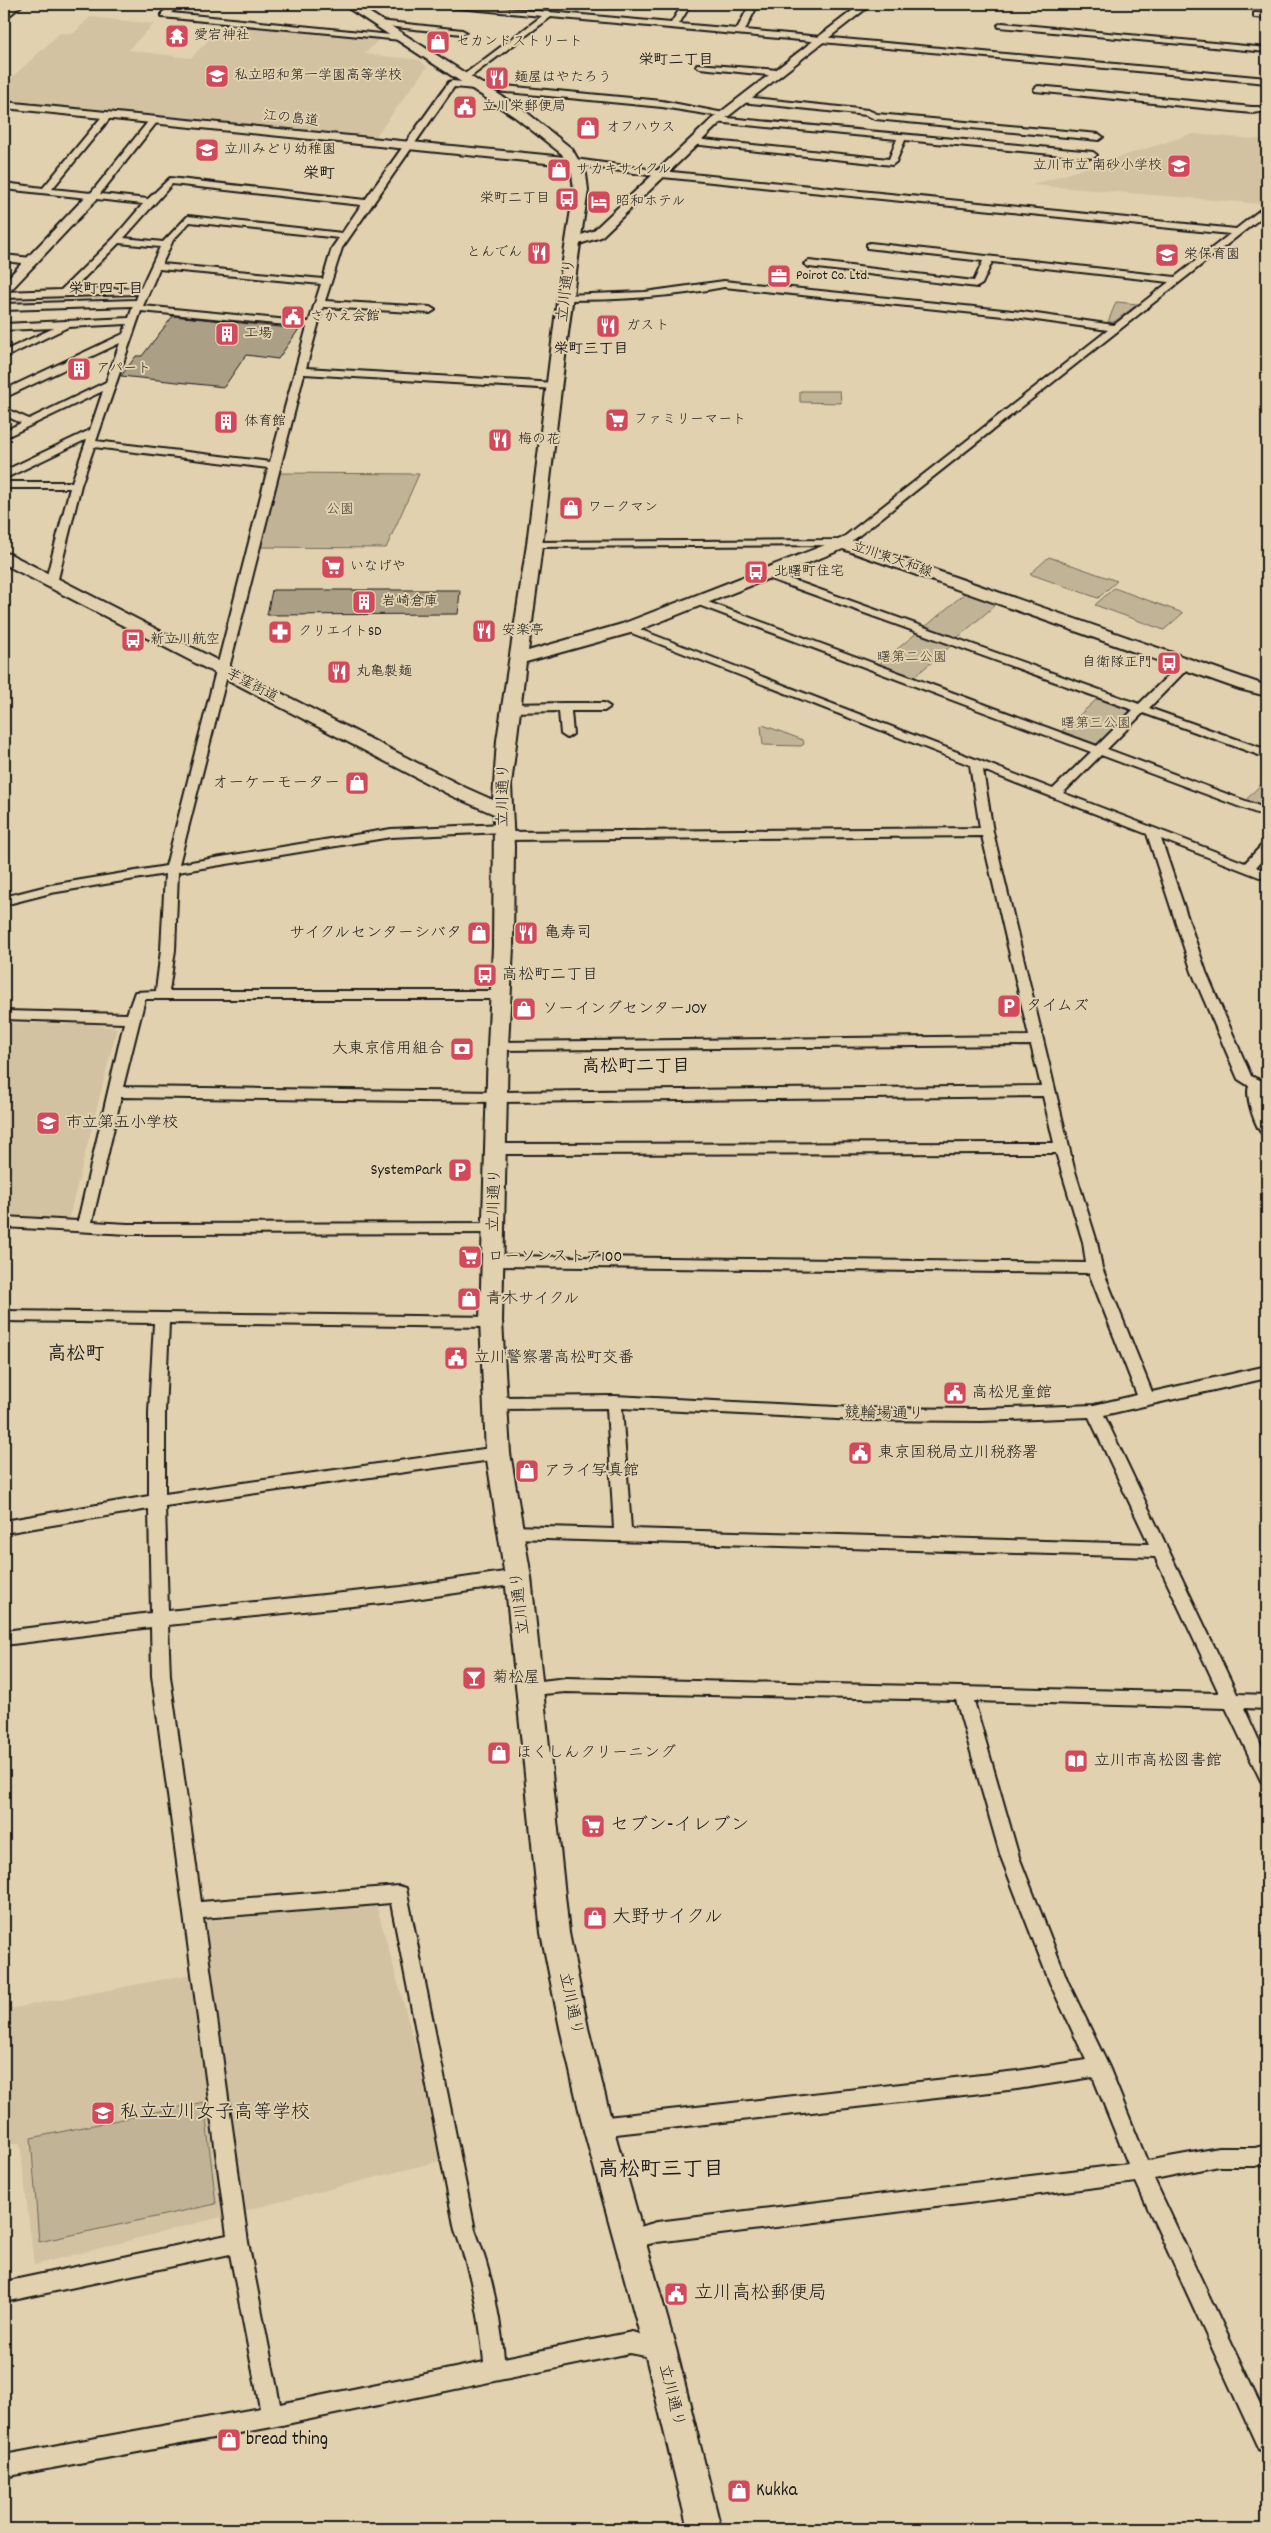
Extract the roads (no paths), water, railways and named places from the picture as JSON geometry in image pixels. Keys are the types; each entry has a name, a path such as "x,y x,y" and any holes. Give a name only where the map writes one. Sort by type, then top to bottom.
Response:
{"main road":[{"path":"348,4 479,87 541,130 567,152 575,162"},
{"name":"立川通り","path":"575,162 581,190 502,785 501,995 491,1321 498,1452 518,1577 555,1933 574,2028 598,2127 660,2349 705,2529"},
{"name":"立川東大和線","path":"518,659 628,628 843,543 1267,691"},
{"name":"芋窪街道","path":"4,558 478,802 503,825"}],"street":[{"path":"4,18 19,4"},
{"path":"176,4 165,15 401,38"},
{"path":"438,4 503,7 548,14 673,27 1267,81"},
{"path":"673,27 687,4"},
{"path":"740,32 754,4"},
{"path":"821,4 864,6"},
{"path":"573,242 597,234 721,117 864,6"},
{"path":"465,78 548,14"},
{"path":"1257,15 1267,16"},
{"path":"379,23 462,32"},
{"path":"1002,26 1267,50"},
{"path":"700,66 778,73"},
{"path":"162,995 168,950 172,868 274,466 302,371 313,325 328,282 337,248 367,202 452,84 479,87 489,86 497,89 662,104 721,117 902,138 1093,155"},
{"path":"1038,89 1252,110 1264,110 1267,104"},
{"path":"744,100 868,113 875,116 1099,137"},
{"name":"江の島道","path":"4,106 575,162"},
{"path":"45,191 108,116"},
{"path":"4,289 93,196 154,120"},
{"path":"694,142 892,162 902,138"},
{"path":"575,162 662,174 1238,232"},
{"path":"62,295 117,240 170,181 367,202"},
{"path":"4,186 150,202"},
{"path":"535,544 843,543 1267,209"},
{"path":"51,583 76,485 127,336 144,291 167,245 188,219 344,236"},
{"path":"117,240 167,245"},
{"path":"870,246 1177,280"},
{"path":"4,258 31,261"},
{"path":"809,264 874,281 977,284 988,260"},
{"path":"157,266 328,282"},
{"path":"864,299 874,281"},
{"path":"566,297 646,295 694,290 724,284 1022,315 1117,328"},
{"path":"4,295 62,295 144,291"},
{"path":"320,304 430,310"},
{"path":"4,307 140,305 313,325"},
{"path":"4,327 133,321"},
{"path":"4,355 69,324"},
{"path":"4,394 127,336"},
{"path":"302,371 555,386"},
{"path":"4,435 110,384"},
{"path":"4,411 29,423"},
{"path":"4,475 93,432"},
{"path":"91,444 274,466"},
{"path":"4,485 76,485"},
{"path":"766,574 1139,710 1267,754"},
{"path":"697,601 1267,814"},
{"path":"628,628 1258,872 1267,847"},
{"path":"1056,793 1186,664"},
{"path":"565,707 567,734"},
{"path":"511,708 604,707"},
{"path":"975,761 987,832 1063,1148 1090,1242 1094,1268 1147,1400"},
{"path":"4,901 51,889 172,868 391,834 503,825 987,832"},
{"path":"1152,830 1199,972 1222,1030 1245,1079 1263,1085"},
{"path":"84,1226 132,1018 140,994 501,995"},
{"path":"4,1016 132,1018"},
{"path":"498,1046 1038,1040"},
{"path":"1263,1085 1255,1088 1254,1096 1267,1132"},
{"path":"115,1092 497,1097 1050,1091"},
{"path":"497,1149 1063,1148"},
{"path":"4,1222 128,1229 494,1228"},
{"path":"493,1261 1094,1268"},
{"path":"4,1316 491,1321"},
{"path":"162,1319 157,1501 161,1676 238,2242 272,2416"},
{"name":"競輪場通り","path":"496,1403 614,1402 701,1404 856,1414 981,1415 1094,1410 1147,1400 1267,1372"},
{"path":"614,1402 622,1535"},
{"path":"1094,1410 1267,1776"},
{"path":"4,1527 157,1501 498,1452"},
{"path":"512,1532 1160,1551"},
{"path":"4,1638 160,1618 400,1594 518,1577"},
{"path":"531,1688 566,1685 1267,1702"},
{"path":"963,1694 1010,1857 1059,1983 1099,2067 1141,2172 1267,2442"},
{"path":"192,1911 399,1894 465,2230 472,2246 493,2340 495,2370"},
{"path":"598,2127 1017,2080 1099,2067"},
{"path":"629,2239 685,2228 1141,2172 1219,2157 1254,2157 1267,2154"},
{"path":"4,2292 238,2242"},
{"path":"4,2466 272,2416 632,2342 637,2345 660,2349"}],"place":[{"name":"愛宕神社","path":"177,36"},
{"name":"セカンドストリート","path":"438,42"},
{"name":"私立昭和第一学園高等学校","path":"217,76"},
{"name":"麺屋はやたろう","path":"497,78"},
{"name":"立川栄郵便局","path":"465,107"},
{"name":"オフハウス","path":"588,128"},
{"name":"立川みどり幼稚園","path":"207,150"},
{"name":"立川市立 南砂小学校","path":"1179,166"},
{"name":"サカキサイクル","path":"559,170"},
{"name":"栄町二丁目","path":"567,199"},
{"name":"昭和ホテル","path":"599,202"},
{"name":"とんでん","path":"539,253"},
{"name":"栄保育園","path":"1167,255"},
{"name":"Poirot Co. Ltd.","path":"779,276"},
{"name":"さかえ会館","path":"293,317"},
{"name":"ガスト","path":"608,326"},
{"name":"工場","path":"227,334"},
{"name":"アパート","path":"79,369"},
{"name":"ファミリーマート","path":"617,420"},
{"name":"体育館","path":"226,422"},
{"name":"梅の花","path":"500,440"},
{"name":"ワークマン","path":"571,508"},
{"name":"いなげや","path":"333,567"},
{"name":"北曙町住宅","path":"756,572"},
{"name":"岩崎倉庫","path":"364,602"},
{"name":"安楽亭","path":"484,631"},
{"name":"クリエイトSD","path":"280,632"},
{"name":"新立川航空","path":"133,640"},
{"name":"自衛隊正門","path":"1169,663"},
{"name":"丸亀製麺","path":"339,672"},
{"name":"オーケーモーター","path":"357,783"},
{"name":"サイクルセンターシバタ","path":"479,933"},
{"name":"亀寿司","path":"526,933"},
{"name":"高松町二丁目","path":"485,975"},
{"name":"タイムズ","path":"1009,1006"},
{"name":"ソーイングセンターJOY","path":"524,1009"},
{"name":"大東京信用組合","path":"462,1049"},
{"name":"市立第五小学校","path":"48,1123"},
{"name":"SystemPark","path":"460,1170"},
{"name":"ローソンストア100","path":"470,1257"},
{"name":"青木サイクル","path":"469,1299"},
{"name":"立川警察署高松町交番","path":"456,1358"},
{"name":"高松児童館","path":"955,1393"},
{"name":"東京国税局立川税務署","path":"860,1453"},
{"name":"アライ写真館","path":"527,1471"},
{"name":"菊松屋","path":"474,1678"},
{"name":"ほくしんクリーニング","path":"499,1753"},
{"name":"立川市高松図書館","path":"1076,1761"},
{"name":"セブン-イレブン","path":"593,1826"},
{"name":"大野サイクル","path":"595,1918"},
{"name":"私立立川女子高等学校","path":"103,2113"},
{"name":"立川高松郵便局","path":"676,2294"},
{"name":"bread thing","path":"229,2440"},
{"name":"Kukka","path":"739,2491"}],"district":[{"name":"栄町二丁目","path":"676,61"},
{"name":"栄町","path":"319,174"},
{"name":"栄町四丁目","path":"106,290"},
{"name":"栄町三丁目","path":"591,350"},
{"name":"高松町二丁目","path":"636,1067"},
{"name":"高松町","path":"76,1355"},
{"name":"高松町三丁目","path":"661,2171"}],"park label":[{"name":"公園","path":"340,510"},
{"name":"曙第二公園","path":"912,658"},
{"name":"曙第三公園","path":"1096,724"}]}
